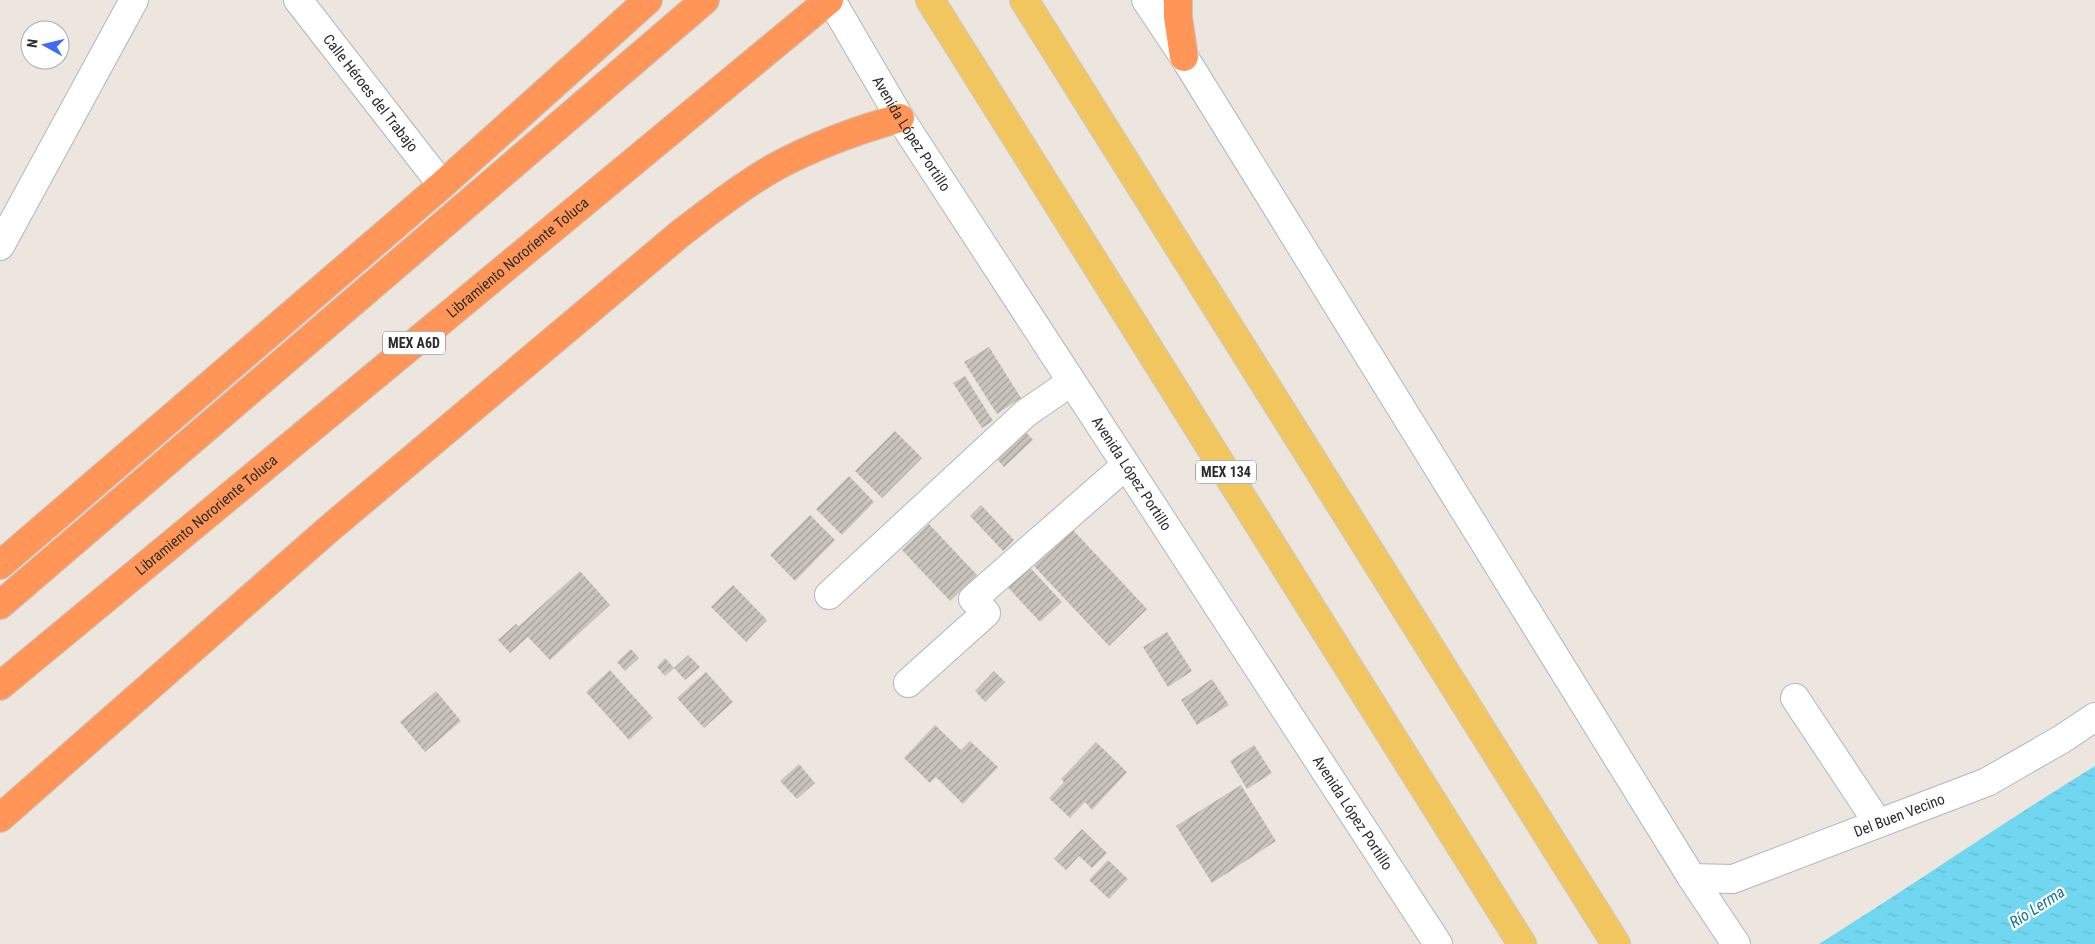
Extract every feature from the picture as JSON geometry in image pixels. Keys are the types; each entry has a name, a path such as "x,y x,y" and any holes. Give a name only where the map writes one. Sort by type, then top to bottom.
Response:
{"highway":[{"path":"0,564 442,184 648,0"},
{"path":"0,605 705,0"},
{"name":"Libramiento Nororiente Toluca","path":"0,686 830,0"},
{"path":"1178,0 1178,18 1184,57"},
{"path":"0,818 330,528 681,233 731,194 775,167 837,139 900,118"}],"main road":[{"name":"MEX 134","path":"930,0 1522,944"},
{"path":"1024,0 1616,944"}],"street":[{"path":"0,246 134,0"},
{"name":"Calle Héroes del Trabajo","path":"298,0 442,184"},
{"name":"Avenida López Portillo","path":"830,0 900,118 1438,944"},
{"path":"1146,0 1184,57 1692,878 1732,938"},
{"path":"829,595 1026,413 1072,382"},
{"path":"908,683 986,613 973,598 1125,466"},
{"path":"1796,698 1878,823"},
{"name":"Del Buen Vecino","path":"1692,878 1733,879 1987,782 2062,739 2095,717"}],"water":[{"name":"Río Lerma","path":"2095,766 2095,944 1819,944 2026,810"}],"building":[{"path":"989,347 1021,398 997,414 964,362"},
{"path":"965,376 993,421 982,428 953,383"},
{"path":"895,431 922,458 882,498 855,471"},
{"path":"1025,431 1033,440 1004,467 996,458"},
{"path":"849,476 874,502 842,535 816,509"},
{"path":"981,505 1014,540 1003,551 970,516"},
{"path":"810,515 835,540 795,581 770,555"},
{"path":"929,524 977,575 950,601 902,550"},
{"path":"1072,529 1147,609 1109,646 1034,566"},
{"path":"1022,559 1062,602 1040,622 1001,580"},
{"path":"580,571 610,605 550,660 528,637 510,653 498,640 516,624 519,626"},
{"path":"733,585 767,620 746,642 711,607"},
{"path":"1167,632 1192,671 1168,687 1143,647"},
{"path":"631,649 639,658 625,671 617,662"},
{"path":"688,655 700,667 685,680 674,668"},
{"path":"665,658 674,668 665,676 657,667"},
{"path":"610,670 653,718 629,740 586,692"},
{"path":"994,671 1005,682 985,702 975,691"},
{"path":"706,672 733,702 704,728 677,698"},
{"path":"1212,679 1229,705 1197,725 1181,700"},
{"path":"436,691 461,721 425,752 400,722"},
{"path":"935,725 961,750 970,741 998,767 963,804 936,777 930,783 904,758"},
{"path":"1096,742 1127,772 1092,810 1085,802 1070,818 1049,798 1064,782 1061,779"},
{"path":"1254,745 1272,773 1247,789 1230,761"},
{"path":"799,764 815,783 797,799 780,781"},
{"path":"1241,785 1276,841 1212,883 1176,826"},
{"path":"1082,829 1107,853 1092,868 1079,856 1066,870 1054,859"},
{"path":"1108,860 1128,879 1109,899 1089,880"}]}
